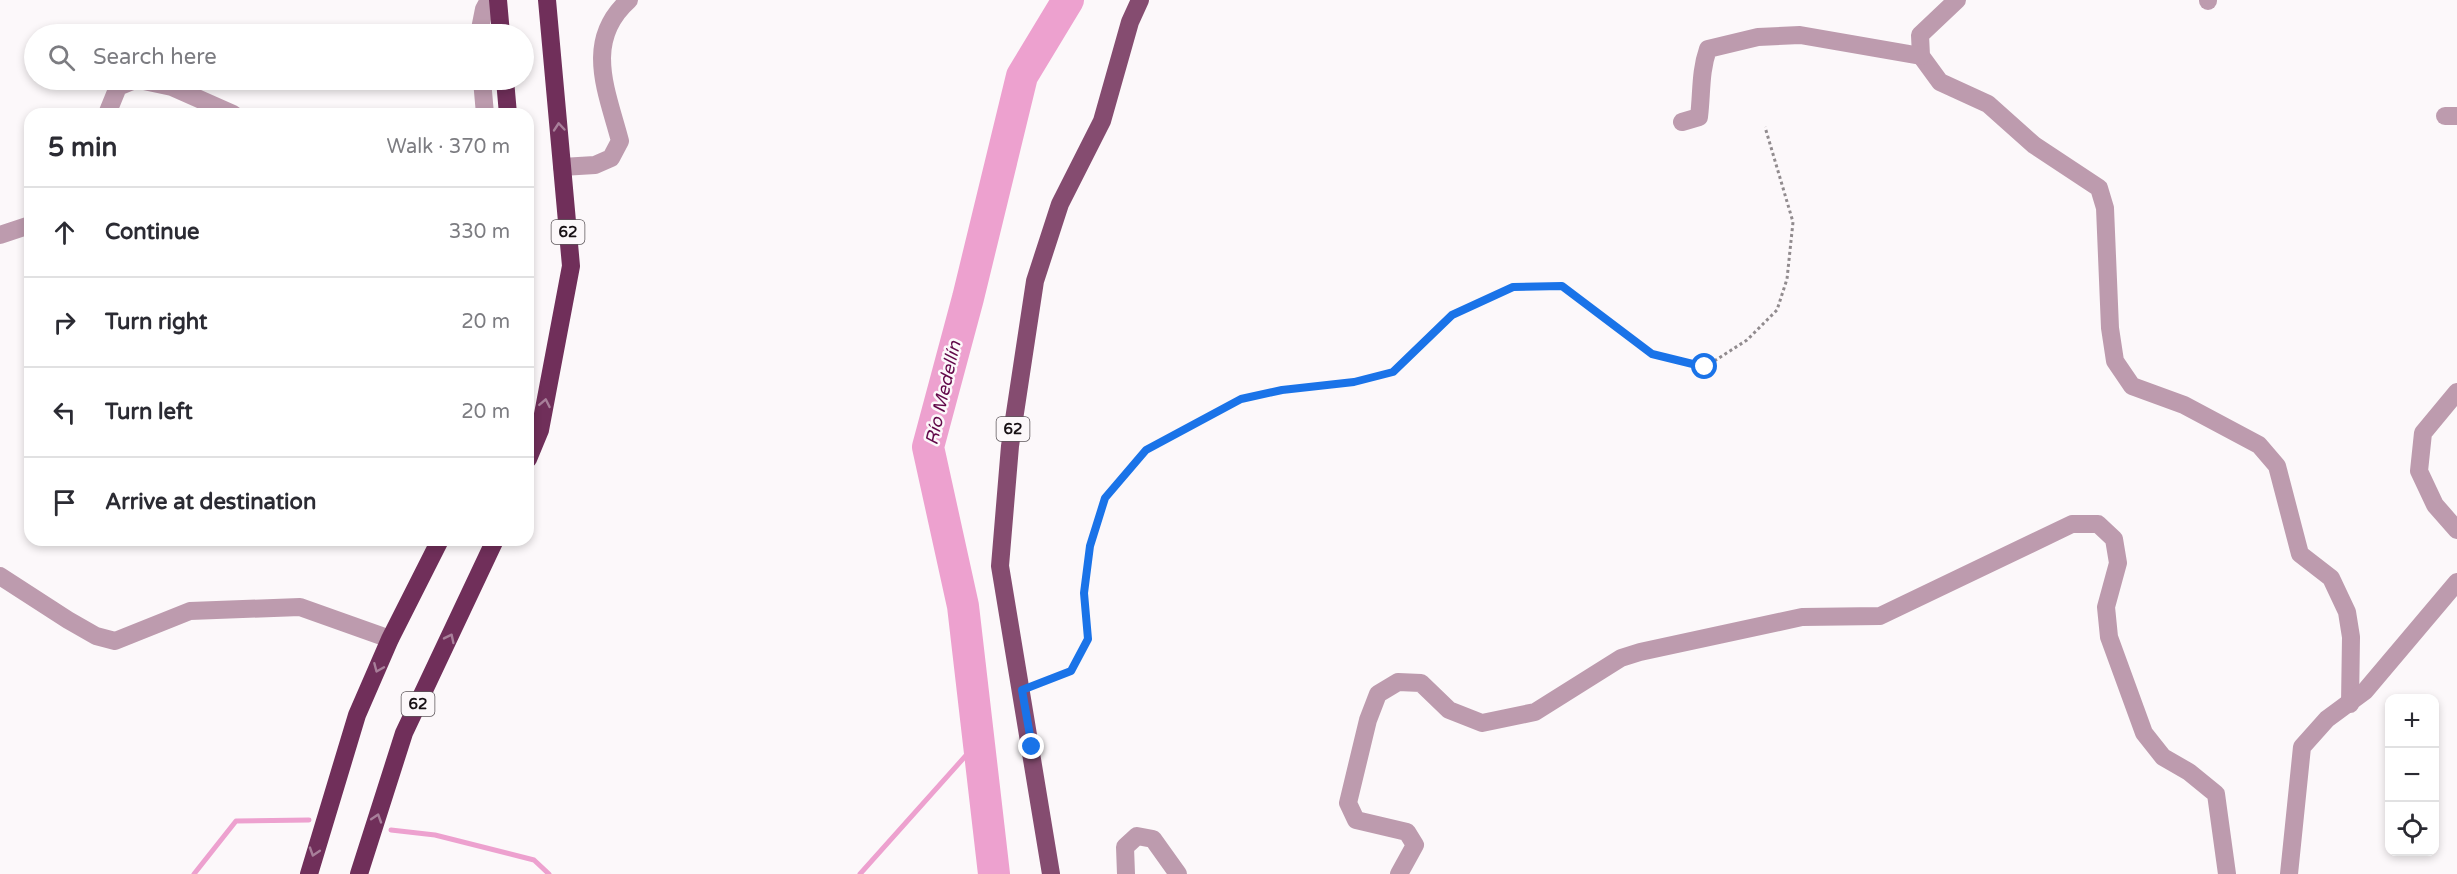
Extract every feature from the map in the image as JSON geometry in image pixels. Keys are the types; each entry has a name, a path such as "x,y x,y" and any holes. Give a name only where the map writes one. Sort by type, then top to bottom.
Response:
{"highway":[{"path":"498,0 500,24"},
{"name":"62","path":"534,444 540,430 571,266 547,0"},
{"path":"506,90 507,108"},
{"path":"309,874 357,715 390,639 438,546"},
{"name":"62","path":"359,874 404,733 492,546"}],"main road":[{"name":"62","path":"1051,874 1000,566 1010,446 1035,281 1060,204 1102,121 1130,22 1140,0"}],"street":[{"path":"481,24 484,9 489,0"},
{"path":"562,167 595,165 611,158 620,141 600,60 603,39 618,10 629,0"},
{"path":"1957,0 1920,35 1921,56 1940,82 1988,104 2034,145 2098,188 2105,208 2110,328 2115,361 2132,386 2184,405 2259,445 2277,466 2300,554 2331,578 2347,612 2351,637 2350,704"},
{"path":"1682,122 1699,117 1702,92 1701,70 1708,49 1758,37 1800,35 1848,42 1888,53 1921,56"},
{"path":"109,108 116,90"},
{"path":"179,90 219,108"},
{"path":"483,90 484,108"},
{"path":"0,235 24,227"},
{"path":"2457,392 2423,433 2419,471 2435,505 2457,530"},
{"path":"1399,874 1415,845 1407,832 1356,820 1348,803 1368,720 1378,694 1398,682 1421,683 1449,710 1482,723 1535,712 1621,658 1802,617 1880,616 2072,524 2098,524 2114,539 2118,563 2106,608 2109,637 2144,733 2163,757 2189,772 2216,794 2227,874"},
{"path":"0,576 96,636 115,641 190,611 300,607 390,639"},
{"path":"2289,874 2302,747 2327,719 2365,691 2457,582"},
{"path":"1126,874 1125,847 1137,836 1153,839 1178,874"}],"path":[{"path":"1022,690 1071,671 1088,639 1084,593 1090,546 1105,498 1146,450 1241,399 1282,390 1354,382 1393,372 1452,315 1513,287 1562,286 1652,354 1705,367 1747,340 1777,310 1787,279 1793,222 1765,126"}],"waterway":[{"name":"Río Medellín","path":"994,874 963,606 928,447 968,298 1022,76 1068,0"},
{"path":"860,874 978,742"},
{"path":"194,874 236,821 309,820"},
{"path":"391,830 435,835 534,860 549,874"}],"route":[{"path":"1032,747 1022,690 1071,671 1088,639 1084,593 1090,546 1105,498 1146,450 1190,425 1241,399 1282,390 1354,382 1393,372 1452,315 1513,287 1562,286 1652,354 1705,367"}]}
